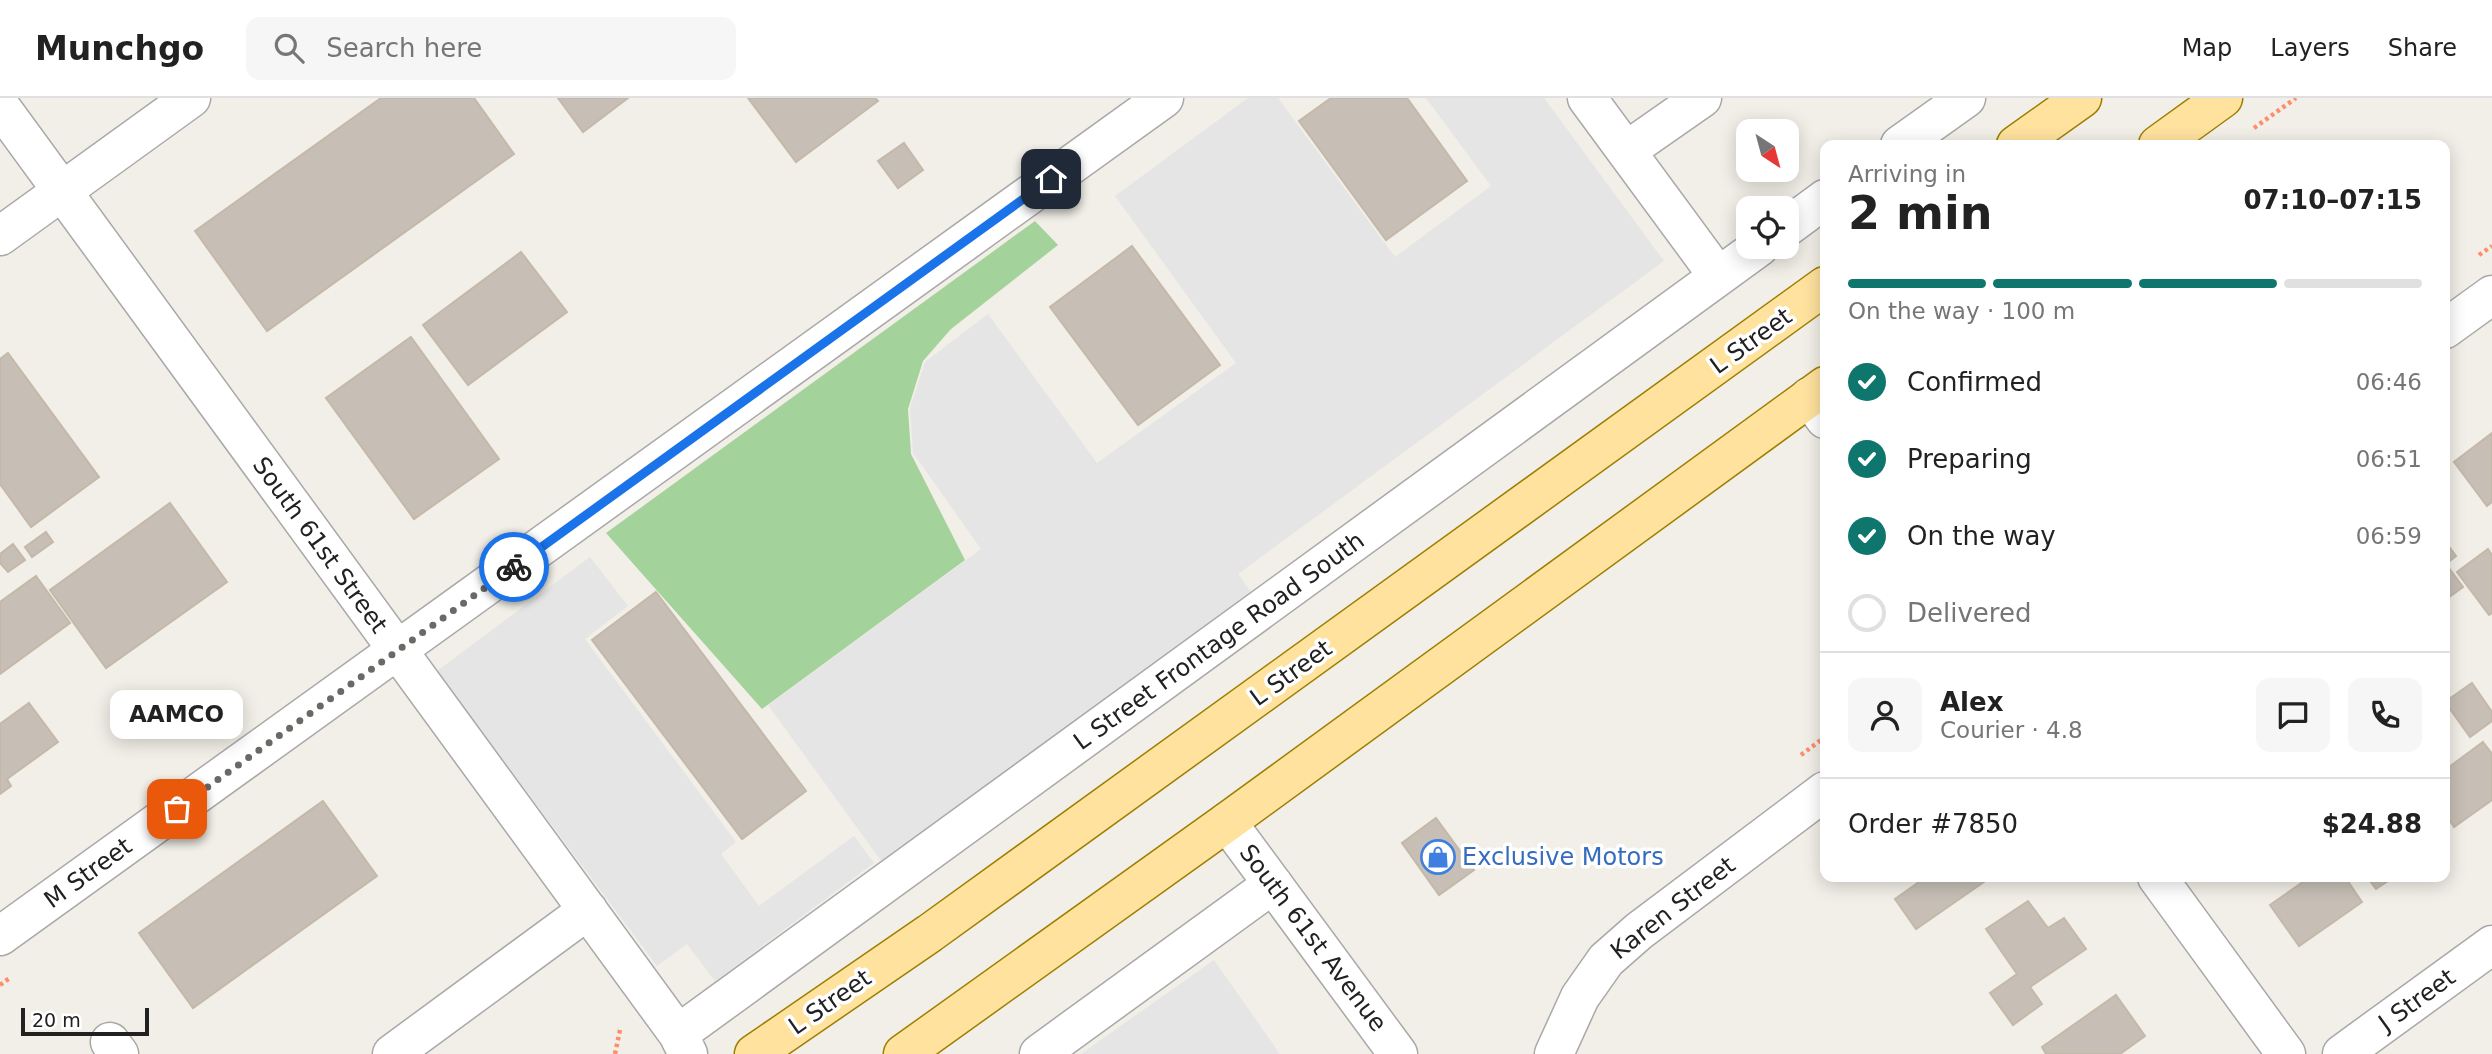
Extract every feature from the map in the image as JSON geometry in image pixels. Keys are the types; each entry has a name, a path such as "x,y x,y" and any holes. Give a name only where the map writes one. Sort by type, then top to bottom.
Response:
{"main road":[{"path":"2023,140 2082,98"},
{"path":"2165,140 2223,98"},
{"name":"L Street","path":"754,1054 961,911 1820,290"},
{"path":"903,1054 1820,401"}],"street":[{"path":"0,236 191,98"},
{"name":"M Street","path":"0,936 1164,98"},
{"path":"1587,98 1718,276"},
{"path":"1626,151 1702,98"},
{"path":"1907,140 1966,98"},
{"name":"South 61st Street","path":"0,106 683,1044"},
{"path":"1799,218 1820,203"},
{"name":"L Street Frontage Road South","path":"683,1044 1742,259"},
{"path":"2450,325 2492,295"},
{"name":"Karen Street","path":"1554,1054 1580,997 1606,960 1639,930 1820,795"},
{"name":"South 61st Avenue","path":"1227,822 1398,1054"},
{"path":"2161,882 2286,1054"},
{"path":"1039,1054 1273,884"},
{"path":"393,1054 588,910"},
{"name":"J Street","path":"2342,1054 2492,946"}],"path":[{"path":"2252,130 2296,98"}],"green space":[{"path":"1035,221 1058,245 951,329 923,361 908,409 911,454 965,560 762,709 606,533"}],"shaded area":[{"path":"1248,98 1278,98 1395,257 1491,186 1426,98 1544,98 1664,261 1238,574 1251,592 882,862 768,705 981,549 913,453 910,408 925,362 988,314 1097,463 1236,363 1115,196"},
{"path":"590,557 628,606 585,639 736,842 721,854 759,906 854,836 874,863 715,981 687,944 657,966 437,671"},
{"path":"1214,960 1280,1054 1081,1054"}],"building":[{"path":"381,98 474,98 514,154 267,331 195,231"},
{"path":"558,98 628,98 583,132"},
{"path":"748,98 875,98 878,101 796,162"},
{"path":"1331,98 1407,98 1467,181 1386,240 1299,121"},
{"path":"904,143 923,170 898,188 878,161"},
{"path":"1132,246 1220,365 1138,425 1050,307"},
{"path":"521,252 567,312 468,385 423,325"},
{"path":"411,337 499,459 414,519 326,398"},
{"path":"8,353 99,477 31,527 0,484 0,359"},
{"path":"2492,433 2492,502 2487,506 2454,462"},
{"path":"170,503 227,582 106,668 50,590"},
{"path":"46,532 53,542 32,557 25,547"},
{"path":"13,544 25,560 8,572 0,563 0,554"},
{"path":"2450,548 2456,556 2450,561"},
{"path":"2488,549 2492,555 2492,613 2489,615 2457,572"},
{"path":"2450,569 2463,587 2450,596"},
{"path":"36,576 70,623 0,674 0,602"},
{"path":"656,592 806,791 742,839 592,640"},
{"path":"2472,683 2492,712 2492,721 2470,737 2450,709 2450,698"},
{"path":"29,703 58,742 7,779 11,786 0,794 0,724"},
{"path":"2483,742 2492,754 2492,800 2454,827 2450,821 2450,766"},
{"path":"323,801 377,876 193,1008 139,933"},
{"name":"Exclusive Motors","path":"1436,818 1474,870 1439,895 1402,843"},
{"path":"1919,882 1984,882 1916,929 1895,899"},
{"path":"2303,882 2348,882 2362,902 2299,946 2270,905"},
{"path":"2371,882 2386,882 2376,889"},
{"path":"2028,901 2048,928 2064,918 2086,949 2030,987 2042,1004 2013,1025 1990,993 2017,974 1986,929"},
{"path":"2116,995 2145,1036 2120,1054 2046,1054 2042,1047"}],"way so far":[{"path":"177,809 514,567"}],"place":[{"name":"AAMCO","path":"177,809"},
{"name":"Exclusive Motors","path":"1438,857"}],"route":[{"path":"514,567 1051,179"}]}
